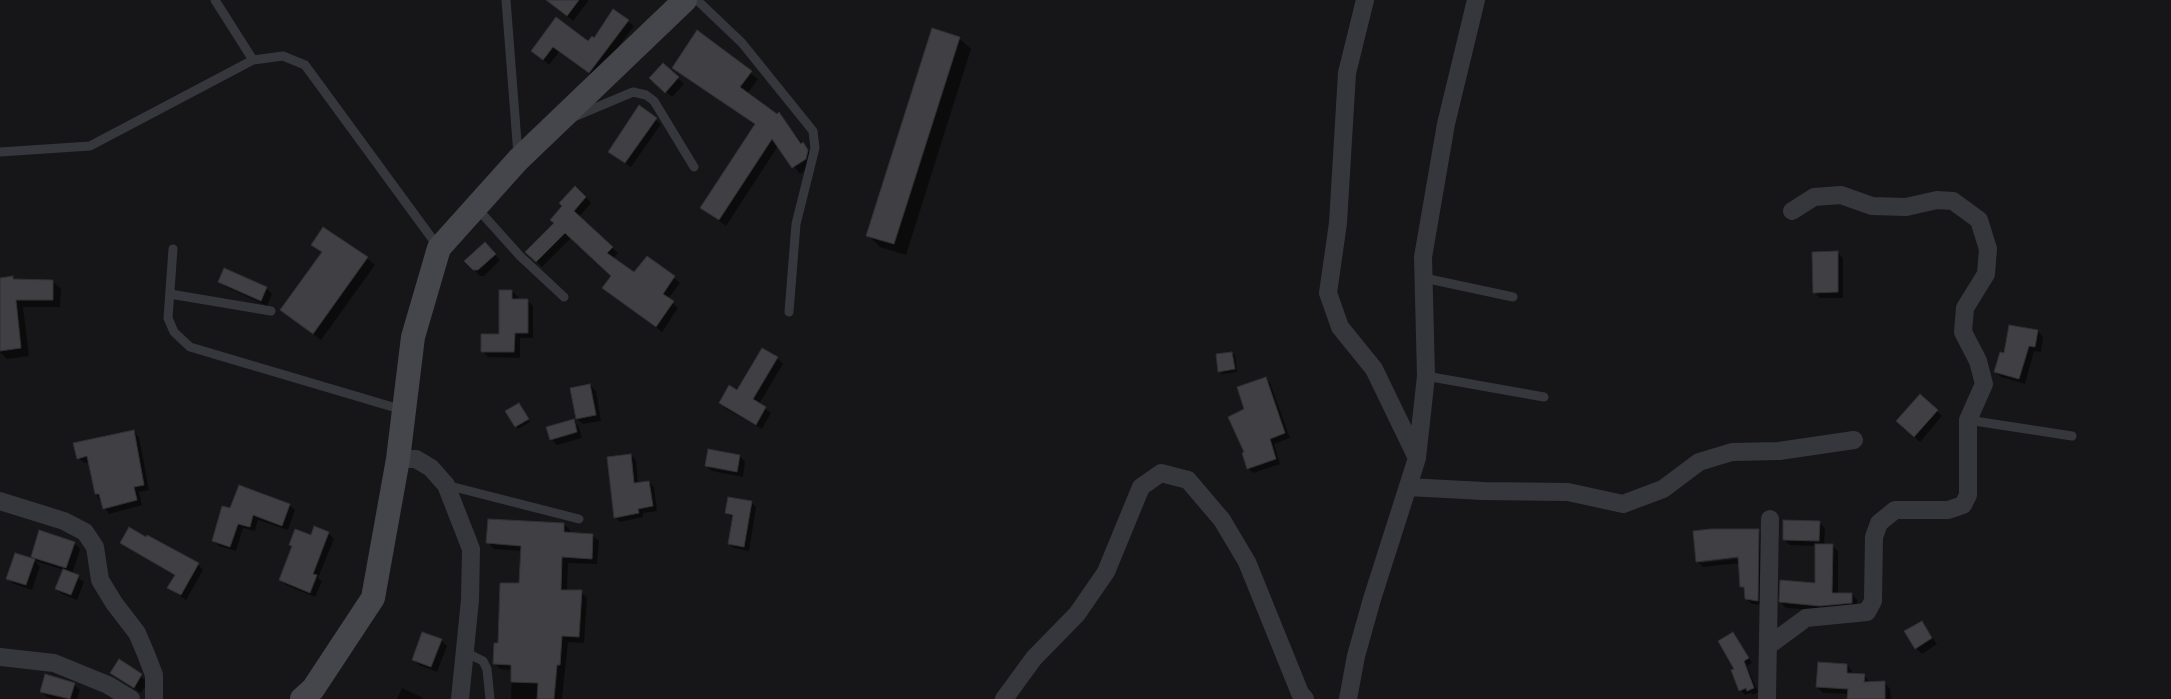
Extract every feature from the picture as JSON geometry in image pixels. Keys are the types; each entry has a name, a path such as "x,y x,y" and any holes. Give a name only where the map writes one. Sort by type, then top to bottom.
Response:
{"street":[{"path":"302,699 313,689 373,598 398,459 413,337 439,248 518,160 685,0"},
{"path":"1365,0 1347,73 1338,223 1328,293 1340,327 1374,369 1418,458"},
{"path":"1348,699 1356,656 1372,599 1418,458 1426,376 1423,257 1446,124 1476,0"},
{"path":"1768,646 1806,618 1866,612 1872,601 1874,537 1879,523 1895,510 1948,510 1963,505 1968,495 1968,420 1984,384 1978,361 1963,332 1965,308 1986,274 1988,249 1979,220 1953,201 1937,200 1906,207 1872,206 1841,195 1814,197 1792,211"},
{"path":"1408,488 1483,492 1568,492 1623,504 1663,489 1699,462 1732,452 1779,451 1854,440"},
{"path":"398,459 416,459 431,468 446,485 471,549 470,600 460,699"},
{"path":"1004,699 1034,658 1078,614 1106,572 1140,487 1162,474 1188,480 1222,520 1247,562 1300,693 1305,699"},
{"path":"0,501 64,521 85,532 95,547 100,580 137,634 146,654 154,675 154,699"},
{"path":"1767,699 1770,519"},
{"path":"0,657 54,663 108,685 131,699"}],"lane":[{"path":"215,0 254,60"},
{"path":"506,0 518,160"},
{"path":"698,0 742,44 813,131 815,148 796,224 789,312"},
{"path":"0,152 90,146 254,60 283,56 305,65 439,248"},
{"path":"557,124 633,92 646,95 654,101 694,167"},
{"path":"476,207 520,256 564,297"},
{"path":"173,249 168,318 174,332 190,347 403,410"},
{"path":"1424,278 1513,297"},
{"path":"170,294 271,311"},
{"path":"1426,376 1544,398"},
{"path":"1968,420 2072,436"},
{"path":"446,485 579,519"},
{"path":"465,652 483,661 487,669 490,699"}],"building":[{"path":"546,0 579,0 567,16"},
{"path":"613,9 629,20 589,73 553,47 543,60 531,51 556,17 588,41 592,36 594,38"},
{"path":"932,28 960,37 894,244 866,236"},
{"path":"697,30 752,71 740,87 777,114 779,112 801,144 803,142 808,150 806,159 792,168 772,139 719,220 700,208 755,124 672,68"},
{"path":"663,63 679,77 665,93 649,78"},
{"path":"639,105 657,118 625,163 608,152"},
{"path":"575,186 586,197 574,211 613,247 607,253 634,272 647,256 675,276 663,294 674,301 656,327 602,288 611,276 565,233 536,262 525,252 554,223 550,220 562,206 559,203"},
{"path":"323,227 368,257 313,334 280,310 322,252 311,245"},
{"path":"485,242 496,254 478,270 473,270 464,261"},
{"path":"1838,251 1838,292 1813,293 1812,252"},
{"path":"224,268 267,287 261,301 218,282"},
{"path":"13,276 13,279 53,280 53,300 16,300 21,348 0,351 0,278"},
{"path":"499,290 512,290 512,299 528,299 528,333 515,333 514,352 481,352 481,334 499,334"},
{"path":"2009,325 2038,330 2035,347 2029,346 2019,379 1994,372 2000,352 2004,353"},
{"path":"762,348 778,357 753,399 766,407 756,425 719,403 729,385 737,390"},
{"path":"1232,352 1235,369 1218,372 1216,354"},
{"path":"1266,377 1285,433 1270,439 1276,459 1247,469 1242,453 1244,452 1228,417 1244,409 1237,387"},
{"path":"590,384 596,415 576,419 570,388"},
{"path":"1920,394 1938,410 1914,437 1896,421"},
{"path":"519,403 529,419 515,427 505,411"},
{"path":"574,419 577,432 550,440 546,427"},
{"path":"134,430 144,485 134,487 137,500 103,509 99,494 95,494 87,456 77,459 73,443"},
{"path":"708,449 740,455 737,472 705,466"},
{"path":"631,454 634,483 649,481 653,506 638,509 639,513 614,518 607,457"},
{"path":"239,485 290,504 282,526 253,515 250,527 238,524 230,547 212,541 222,506 230,508"},
{"path":"728,497 752,501 744,547 728,544 733,515 725,513"},
{"path":"488,519 564,523 564,532 593,534 592,559 562,557 561,590 582,590 579,637 562,636 560,665 557,665 554,699 537,699 538,683 511,682 511,665 493,664 494,643 498,643 500,583 519,583 521,546 486,543"},
{"path":"1783,520 1820,521 1819,541 1783,540"},
{"path":"314,526 329,532 313,574 317,575 310,593 279,580 292,546 289,545 295,529 311,535"},
{"path":"129,527 199,563 181,595 167,588 175,575 120,543"},
{"path":"1759,529 1758,601 1745,599 1744,587 1740,587 1738,557 1696,562 1693,531"},
{"path":"39,530 75,542 66,568 31,557"},
{"path":"1815,544 1833,544 1832,593 1852,593 1852,603 1820,606 1779,602 1780,580 1815,583"},
{"path":"15,553 35,559 26,585 6,579"},
{"path":"63,569 79,575 71,595 55,589"},
{"path":"1922,621 1932,638 1915,649 1904,631"},
{"path":"422,632 442,639 431,667 412,660"},
{"path":"1733,632 1749,658 1744,661 1754,688 1747,691 1746,688 1739,691 1731,670 1734,669 1718,641"},
{"path":"119,659 142,674 134,688 110,673"},
{"path":"1818,662 1847,664 1847,673 1865,674 1864,682 1885,681 1885,699 1847,699 1848,689 1816,687"},
{"path":"45,674 75,683 70,699 40,692"}]}
